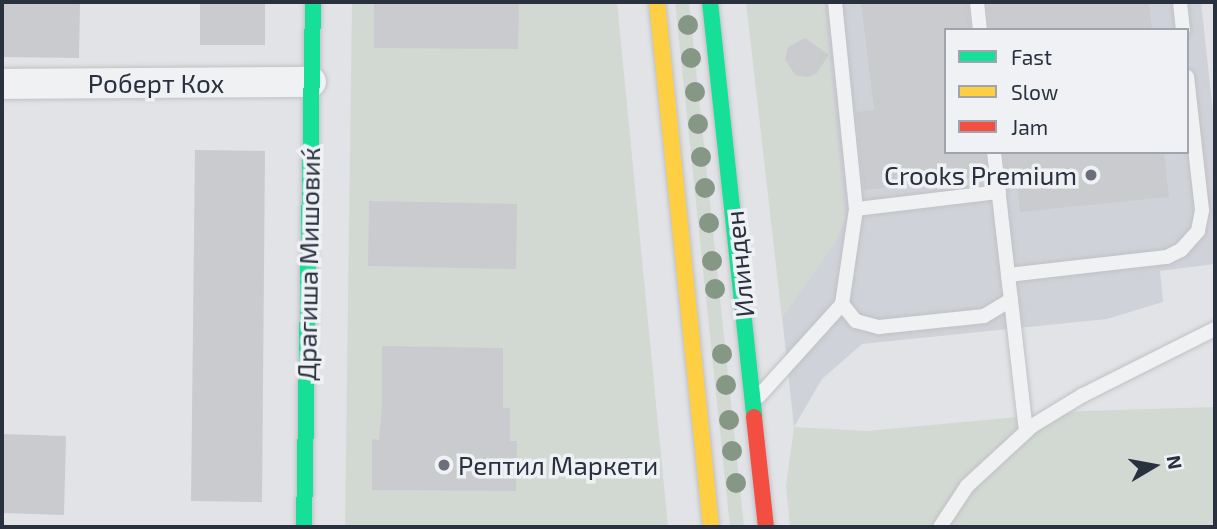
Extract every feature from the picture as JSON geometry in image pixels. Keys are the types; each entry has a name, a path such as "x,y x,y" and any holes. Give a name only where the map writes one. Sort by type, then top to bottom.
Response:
{"street":[{"name":"Драгиша Мишовиќ","path":"304,527 313,2"},
{"name":"Илинден","path":"657,2 711,527"},
{"name":"Илинден","path":"710,2 766,527"},
{"name":"Роберт Кох","path":"2,84 311,82"}],"lane":[{"path":"754,403 842,304 856,209 835,2"},
{"path":"977,2 980,28"},
{"path":"1180,2 1183,28"},
{"path":"1008,275 1167,257 1192,242 1202,210 1189,95"},
{"path":"994,154 1026,431"},
{"path":"856,209 999,192"},
{"path":"842,304 856,321 878,327 984,316 1011,300"},
{"path":"940,527 967,485 1026,431 1083,395 1215,330"}],"shaded area":[{"path":"352,2 617,2 668,527 345,527"},
{"path":"675,2 689,2 744,527 730,527"},
{"path":"746,2 824,2 845,218 835,243 782,318"},
{"path":"748,2 1201,2 1215,131 1215,264 1160,271 1163,302 1107,319 862,344 822,379 794,427"},
{"path":"1215,407 1215,527 790,527 786,486 794,427 866,431 1084,411"}],"building":[{"path":"2,2 80,2 79,58 2,57"},
{"path":"200,2 265,2 265,45 200,45"},
{"path":"374,2 519,2 518,49 374,48"},
{"path":"861,2 968,2 970,28 944,28 944,154 984,154 987,176 864,190 856,112 874,110"},
{"path":"987,2 1149,2 1152,28 990,28"},
{"path":"805,38 829,55 816,74 807,77 795,75 785,59 788,47"},
{"path":"195,150 265,151 262,502 191,501"},
{"name":"Crooks Premium","path":"1004,154 1164,154 1169,197 1020,212 1016,172 1006,173"},
{"path":"369,201 517,204 516,269 368,266"},
{"path":"382,346 503,348 503,408 510,408 510,441 517,441 516,491 372,490 372,439 379,440 382,407"},
{"path":"2,434 66,436 64,515 2,513"}],"traffic: fast":[{"path":"304,527 313,2"},
{"path":"710,2 754,417"}],"traffic: slow":[{"path":"657,2 711,527"}],"traffic: jam":[{"path":"754,417 766,527"}],"place":[{"name":"Crooks Premium","path":"1091,175"},
{"name":"Рептил Маркети","path":"444,465"}]}
